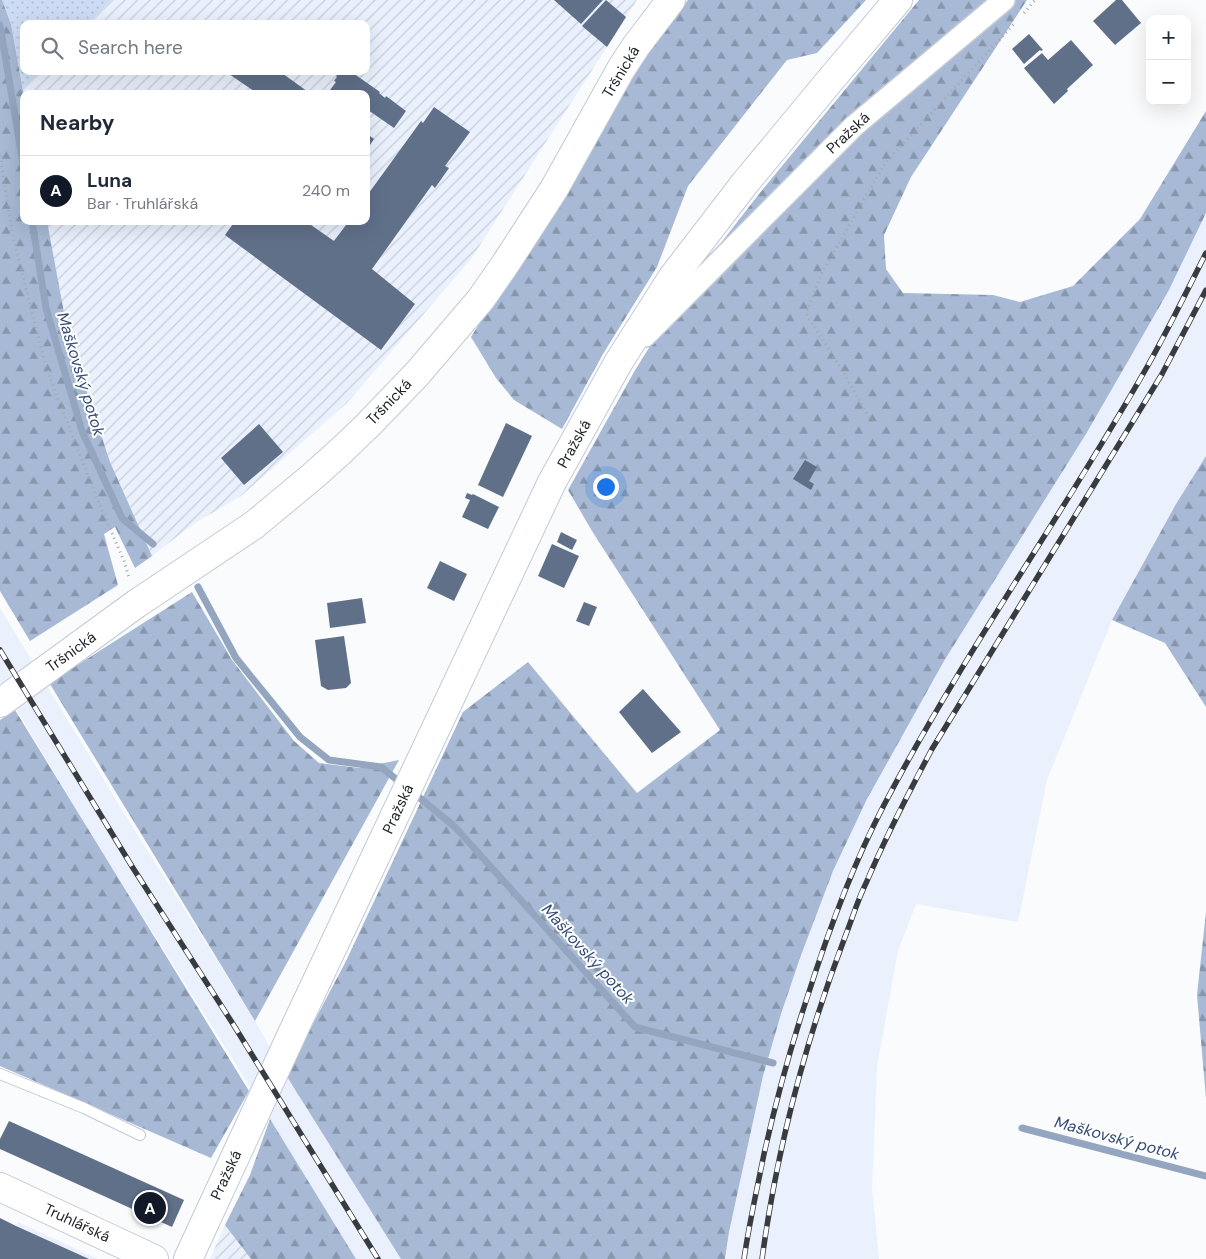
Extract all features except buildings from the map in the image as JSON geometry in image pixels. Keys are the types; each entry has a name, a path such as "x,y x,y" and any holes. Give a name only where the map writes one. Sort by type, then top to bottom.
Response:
{"main road":[{"name":"Tršnická","path":"0,703 136,604 254,525 342,450 417,374 481,299 506,263 554,189 621,69 670,0"},
{"name":"Pražská","path":"188,1259 305,1005 552,482 618,363 672,278 745,182 898,0"},
{"name":"Truhlářská","path":"0,1187 154,1259"}],"street":[{"name":"Pražská","path":"618,363 854,126 1004,0"}],"lane":[{"path":"0,1074 84,1108 140,1135"}],"path":[{"path":"872,422 806,314 821,274 886,162 1035,0"},
{"path":"0,156 12,233 46,367 95,494 124,561 136,604"}],"shaded area":[{"path":"2,0 112,0 92,20 20,20 20,74 11,24"},
{"path":"112,0 637,0 471,259 347,403 241,496 192,525 152,556 110,462 68,334 48,225 370,225 370,90 23,90 37,75 370,75 370,20 92,20"},
{"path":"20,75 37,75 23,90"},
{"path":"1206,213 1206,456 1176,504 1112,620 1047,780 1018,922 916,904 898,951 877,1067 872,1188 879,1259 726,1259 729,1232 763,1076 800,958 833,871 867,799 902,735 944,661 1086,434 1169,290"},
{"path":"0,608 127,818 255,1021 286,1075 401,1259 356,1259 101,850 0,682"},
{"path":"18,1222 98,1259 1,1259"},
{"path":"225,1225 251,1259 210,1259"}],"green space":[{"path":"0,0 2,0 11,24 23,90 20,90 20,225 48,225 68,334 110,462 152,556 135,568 115,527 104,534 118,585 30,641 0,591"},
{"path":"688,0 866,0 817,53 787,60 688,186 657,267 603,354 562,429 514,400 496,378 471,337 658,37"},
{"path":"919,0 1027,0 911,177 884,235 886,269 903,293 993,295 1020,302 1073,286 1140,219 1206,111 1206,213 1169,290 1086,434 944,661 867,799 833,871 800,958 763,1076 729,1232 725,1259 401,1259 286,1075 346,961 463,712 528,662 637,793 720,730 592,531 568,490 634,372 686,288 759,194"},
{"path":"1206,456 1206,707 1165,643 1112,620 1176,504"},
{"path":"192,592 232,660 294,741 319,763 359,768 399,760 255,1021 50,684"},
{"path":"15,710 249,1091 211,1158 0,1066 0,720"},
{"path":"1206,912 1206,1098 1197,995"},
{"path":"270,1119 356,1259 251,1259 225,1225 250,1175"}],"waterway":[{"name":"Maškovský potok","path":"0,25 20,146"},
{"name":"Maškovský potok","path":"33,225 46,308 82,431 122,518 153,544"},
{"name":"Maškovský potok","path":"198,587 236,658 300,737 329,760 381,767 396,779"},
{"name":"Maškovský potok","path":"420,798 455,827 635,1027 773,1063"},
{"name":"Maškovský potok","path":"1022,1128 1206,1176"}],"railway":[{"path":"744,1259 764,1154 789,1056 823,949 841,900 872,828 947,694 1082,477 1147,367 1206,253"},
{"path":"762,1259 784,1136 805,1056 817,1016 855,909 882,847 932,749 1162,374 1206,290"},
{"path":"0,650 133,868 233,1024 378,1259"}],"place":[{"name":"Luna","path":"150,1208"}]}
